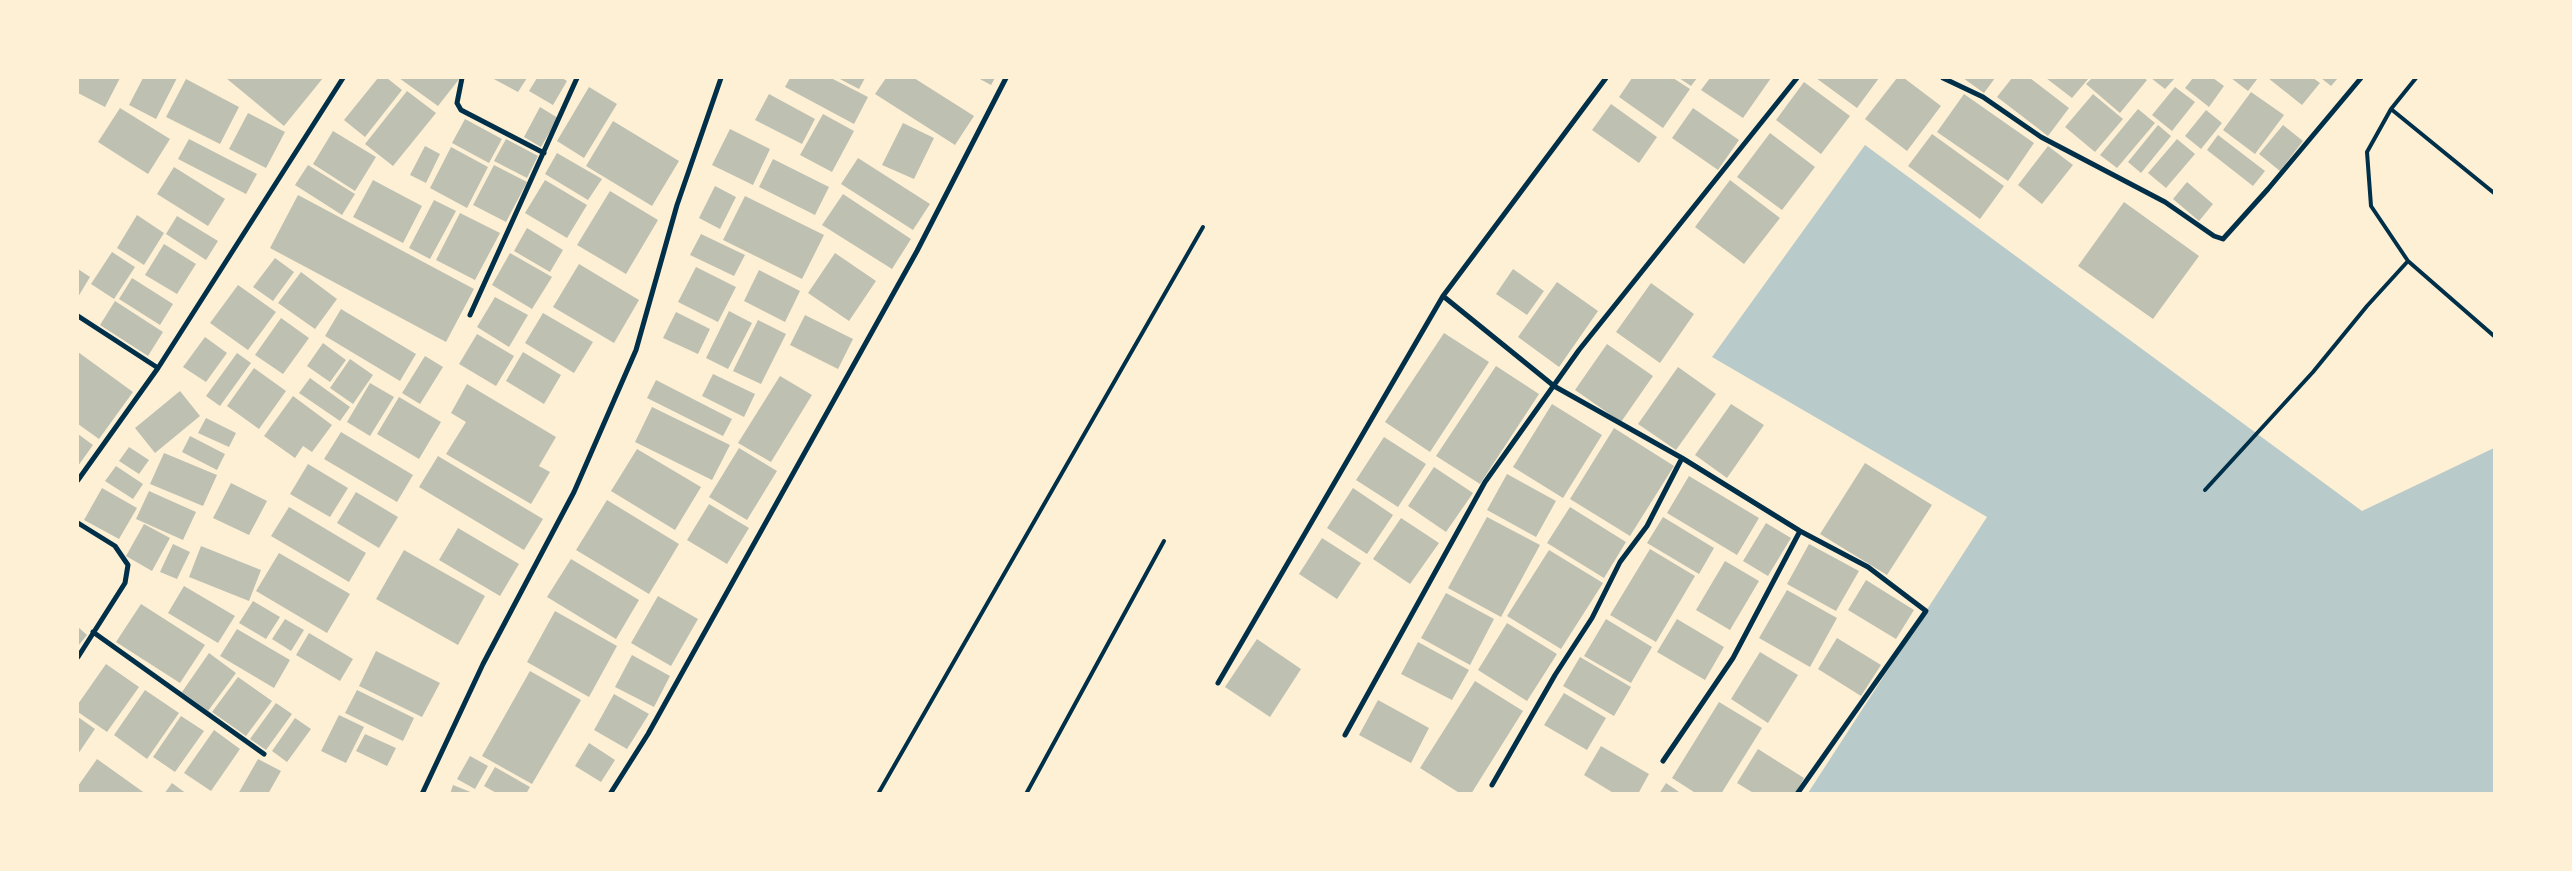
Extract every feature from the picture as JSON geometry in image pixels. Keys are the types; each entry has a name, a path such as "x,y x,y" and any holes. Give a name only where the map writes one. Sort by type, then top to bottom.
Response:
{"street":[{"path":"78,480 158,368 342,78"},
{"path":"462,78 457,103 461,110 544,153"},
{"path":"470,316 577,78"},
{"path":"422,794 483,664 574,492 636,350 677,205 721,78"},
{"path":"610,794 648,734 917,251 1006,78"},
{"path":"1218,683 1443,296 1606,78"},
{"path":"1345,735 1485,482 1585,343 1797,78"},
{"path":"1945,78 1983,97 2041,137 2165,202 2214,236 2222,239 2232,231 2361,78"},
{"path":"1443,296 1554,386 1682,458 1800,531 1868,567 1926,611 1797,794"},
{"path":"78,316 158,368"},
{"path":"1492,785 1555,675 1592,618 1620,562 1647,526 1682,458"},
{"path":"78,523 115,546 128,565 125,582 78,657"},
{"path":"1663,760 1733,658 1800,531"},
{"path":"93,632 264,754"}],"lane":[{"path":"2416,78 2391,109 2366,152 2371,206 2408,261 2494,336"},
{"path":"2391,109 2494,192"},
{"path":"878,794 1203,227"},
{"path":"2205,490 2313,372 2367,306 2408,261"},
{"path":"1026,794 1164,541"}],"shaded area":[{"path":"1865,145 2362,511 2494,448 2494,793 1808,793 1987,517 1712,357"}],"building":[{"path":"78,78 120,78 105,107 78,93"},
{"path":"143,78 177,78 156,119 129,105"},
{"path":"226,78 323,78 284,126"},
{"path":"378,78 387,78 402,90 365,137 344,120"},
{"path":"399,78 460,78 438,106"},
{"path":"492,78 527,78 518,92"},
{"path":"537,78 562,78 567,81 553,105 529,91"},
{"path":"790,78 831,78 868,97 854,124 785,87"},
{"path":"838,78 865,78 859,89"},
{"path":"886,78 914,78 974,116 955,145 875,94"},
{"path":"978,78 995,78 991,85"},
{"path":"1632,78 1673,78 1690,89 1663,128 1619,97"},
{"path":"1679,78 1697,78 1691,86"},
{"path":"1710,78 1771,78 1743,118 1701,90"},
{"path":"1816,78 1879,78 1857,108"},
{"path":"1897,78 1904,78 1941,106 1907,151 1865,119"},
{"path":"1963,78 1995,78 1984,93"},
{"path":"2012,78 2030,78 2069,108 2048,136 1997,97"},
{"path":"2046,78 2089,78 2072,98"},
{"path":"2092,78 2144,78 2147,80 2120,113 2086,84"},
{"path":"2151,78 2175,78 2165,89"},
{"path":"2193,78 2213,78 2224,86 2209,107 2185,88"},
{"path":"2231,78 2258,78 2248,91"},
{"path":"2268,78 2313,78 2320,83 2302,105"},
{"path":"2321,78 2338,78 2331,86"},
{"path":"186,79 239,107 220,144 166,117"},
{"path":"1804,82 1850,116 1821,154 1776,120"},
{"path":"589,87 617,104 584,158 557,141"},
{"path":"2175,87 2195,102 2172,131 2152,115"},
{"path":"407,91 436,113 393,166 365,144"},
{"path":"2251,92 2284,115 2255,154 2223,130"},
{"path":"769,94 815,119 802,144 755,120"},
{"path":"1964,94 2034,143 2008,181 1937,132"},
{"path":"2093,94 2123,119 2095,152 2065,127"},
{"path":"1611,104 1657,137 1639,163 1592,130"},
{"path":"540,107 558,118 541,147 524,137"},
{"path":"120,108 170,139 148,174 98,142"},
{"path":"1693,108 1739,140 1718,170 1672,138"},
{"path":"2138,109 2155,123 2117,168 2100,155"},
{"path":"2206,110 2222,123 2201,149 2185,136"},
{"path":"248,113 285,132 266,168 229,149"},
{"path":"823,114 854,131 832,172 800,155"},
{"path":"465,119 502,139 489,163 452,143"},
{"path":"613,121 679,161 652,206 586,166"},
{"path":"903,123 934,138 914,179 882,165"},
{"path":"2158,125 2171,136 2141,173 2128,162"},
{"path":"2283,125 2303,141 2280,171 2259,154"},
{"path":"730,129 770,149 753,185 712,165"},
{"path":"333,131 376,157 355,191 313,164"},
{"path":"1770,133 1815,167 1782,210 1737,177"},
{"path":"1932,134 2004,186 1980,219 1908,166"},
{"path":"2218,135 2265,171 2253,186 2207,150"},
{"path":"189,139 257,174 246,194 178,159"},
{"path":"506,139 538,156 527,178 494,161"},
{"path":"2177,139 2195,154 2166,188 2148,173"},
{"path":"425,146 440,154 426,183 410,175"},
{"path":"2048,146 2073,165 2042,204 2018,185"},
{"path":"451,147 488,167 467,208 430,188"},
{"path":"557,153 602,179 588,200 545,174"},
{"path":"858,158 930,204 913,230 841,184"},
{"path":"773,159 829,187 815,215 759,187"},
{"path":"308,165 355,194 342,215 295,185"},
{"path":"494,165 527,182 506,222 473,205"},
{"path":"174,167 225,199 208,226 157,194"},
{"path":"373,180 422,206 403,243 353,217"},
{"path":"545,180 587,205 567,238 525,213"},
{"path":"1730,180 1780,218 1744,264 1695,227"},
{"path":"2187,182 2213,204 2199,221 2173,199"},
{"path":"715,186 736,197 720,229 699,218"},
{"path":"610,191 658,220 626,274 577,245"},
{"path":"843,194 911,239 892,269 822,225"},
{"path":"298,195 474,289 446,342 270,248"},
{"path":"745,196 824,235 802,279 723,240"},
{"path":"434,200 456,211 430,259 409,248"},
{"path":"2124,202 2199,256 2153,319 2078,266"},
{"path":"460,213 500,233 475,280 436,260"},
{"path":"137,215 164,233 144,265 117,248"},
{"path":"177,216 218,241 206,260 166,234"},
{"path":"527,228 563,250 550,272 514,251"},
{"path":"701,234 745,255 734,276 690,255"},
{"path":"164,244 196,264 177,294 145,275"},
{"path":"112,252 135,267 114,299 91,284"},
{"path":"510,253 552,277 532,309 492,285"},
{"path":"835,253 876,281 849,321 808,293"},
{"path":"275,258 294,272 273,301 253,287"},
{"path":"579,264 639,300 614,343 553,307"},
{"path":"696,267 736,287 718,322 678,302"},
{"path":"78,269 90,277 78,297"},
{"path":"1513,269 1544,291 1527,315 1496,294"},
{"path":"759,270 800,291 785,322 744,301"},
{"path":"301,272 337,299 315,329 278,303"},
{"path":"132,278 173,304 160,325 119,299"},
{"path":"1557,282 1598,311 1559,367 1518,337"},
{"path":"1651,283 1694,314 1660,363 1616,332"},
{"path":"238,285 276,312 248,350 210,323"},
{"path":"495,297 528,315 509,347 477,327"},
{"path":"115,301 163,332 148,356 100,325"},
{"path":"341,309 416,354 400,381 325,336"},
{"path":"729,311 752,323 728,369 706,358"},
{"path":"676,312 710,329 698,354 663,338"},
{"path":"543,313 593,342 574,373 525,343"},
{"path":"805,315 853,339 838,369 790,345"},
{"path":"281,318 309,338 283,374 255,355"},
{"path":"758,320 786,334 761,384 733,371"},
{"path":"1444,333 1489,362 1430,452 1385,422"},
{"path":"477,334 514,356 496,386 459,364"},
{"path":"205,337 227,353 206,382 183,367"},
{"path":"323,343 346,360 330,382 307,366"},
{"path":"1607,344 1653,376 1621,422 1575,390"},
{"path":"78,352 133,392 99,439 78,424"},
{"path":"523,352 561,375 544,404 506,381"},
{"path":"237,353 251,363 220,406 206,396"},
{"path":"425,356 443,367 420,404 402,393"},
{"path":"350,359 373,375 353,404 330,388"},
{"path":"1496,366 1539,394 1480,484 1436,456"},
{"path":"1678,367 1716,394 1676,450 1638,424"},
{"path":"254,368 286,391 259,429 227,406"},
{"path":"713,374 755,394 744,417 702,396"},
{"path":"780,376 812,395 771,462 738,443"},
{"path":"310,378 350,407 340,421 299,393"},
{"path":"656,380 732,419 723,436 647,398"},
{"path":"370,383 394,397 370,436 347,422"},
{"path":"467,384 556,437 539,466 550,472 531,504 446,454 466,422 451,413"},
{"path":"180,391 200,416 155,453 135,428"},
{"path":"293,396 332,425 312,452 303,446 295,458 264,436"},
{"path":"399,397 441,422 419,459 377,434"},
{"path":"1552,404 1602,435 1563,498 1513,467"},
{"path":"1731,404 1764,425 1727,478 1695,455"},
{"path":"652,407 730,445 712,480 635,442"},
{"path":"206,418 236,433 229,447 198,433"},
{"path":"1614,428 1674,466 1630,536 1570,499"},
{"path":"341,432 413,475 397,502 324,459"},
{"path":"78,434 93,445 78,466"},
{"path":"190,436 225,454 217,470 182,452"},
{"path":"1384,437 1426,464 1398,507 1356,480"},
{"path":"129,447 149,460 139,474 119,461"},
{"path":"739,448 777,471 747,520 709,497"},
{"path":"637,449 701,487 675,530 611,491"},
{"path":"164,453 217,475 203,506 150,484"},
{"path":"438,456 543,519 524,550 419,487"},
{"path":"1865,463 1932,505 1887,575 1820,534"},
{"path":"308,464 348,488 330,517 290,494"},
{"path":"116,466 143,484 133,499 105,481"},
{"path":"1434,467 1473,493 1446,532 1408,506"},
{"path":"1507,474 1556,501 1536,537 1487,510"},
{"path":"1689,476 1759,518 1737,555 1667,513"},
{"path":"231,483 267,501 249,535 213,518"},
{"path":"102,488 137,508 119,539 84,520"},
{"path":"1353,488 1393,515 1367,554 1327,528"},
{"path":"149,491 196,512 183,540 136,519"},
{"path":"356,492 398,517 379,548 337,523"},
{"path":"607,500 679,544 649,594 576,550"},
{"path":"709,504 749,528 727,564 687,540"},
{"path":"289,507 366,553 349,582 271,536"},
{"path":"1570,507 1626,542 1604,578 1547,543"},
{"path":"1487,517 1540,545 1501,617 1448,588"},
{"path":"1663,517 1714,548 1699,574 1647,543"},
{"path":"1401,518 1439,543 1410,584 1373,559"},
{"path":"1766,523 1791,538 1768,576 1743,561"},
{"path":"144,524 170,538 152,571 126,556"},
{"path":"458,528 519,564 500,596 439,560"},
{"path":"1322,538 1361,563 1337,599 1299,574"},
{"path":"173,544 190,552 177,579 160,572"},
{"path":"1809,544 1859,571 1836,611 1787,584"},
{"path":"201,546 261,570 249,601 189,577"},
{"path":"1650,549 1695,576 1656,642 1610,615"},
{"path":"404,550 485,596 458,645 376,599"},
{"path":"1549,550 1603,583 1561,649 1507,616"},
{"path":"279,553 350,594 327,633 256,591"},
{"path":"571,559 639,600 616,639 547,597"},
{"path":"1725,561 1759,581 1730,630 1696,610"},
{"path":"1866,580 1914,610 1896,639 1848,610"},
{"path":"184,586 235,616 218,643 168,613"},
{"path":"1787,590 1837,618 1810,667 1759,638"},
{"path":"1446,593 1494,619 1470,665 1421,638"},
{"path":"658,596 698,619 671,666 631,643"},
{"path":"253,601 280,617 266,639 239,623"},
{"path":"141,604 205,645 180,683 116,642"},
{"path":"555,611 617,646 589,697 527,662"},
{"path":"285,619 304,630 291,651 272,639"},
{"path":"1606,619 1652,647 1631,683 1584,656"},
{"path":"1677,619 1724,647 1705,680 1657,652"},
{"path":"1507,623 1557,654 1527,701 1478,670"},
{"path":"78,627 87,635 78,646"},
{"path":"237,629 290,660 274,688 220,656"},
{"path":"309,633 353,659 340,681 296,655"},
{"path":"1837,638 1881,665 1861,696 1818,669"},
{"path":"1257,639 1301,669 1270,717 1225,687"},
{"path":"1418,642 1469,670 1452,700 1401,674"},
{"path":"376,651 440,683 422,717 359,686"},
{"path":"1760,652 1798,675 1768,723 1731,699"},
{"path":"209,653 236,673 208,711 182,692"},
{"path":"632,655 670,676 654,707 615,687"},
{"path":"1580,657 1631,687 1614,716 1563,686"},
{"path":"106,664 139,687 107,732 78,712 78,704"},
{"path":"530,671 581,700 532,784 482,756"},
{"path":"238,677 272,701 246,736 212,712"},
{"path":"1475,681 1523,711 1471,794 1461,794 1420,768"},
{"path":"145,690 179,713 147,759 114,735"},
{"path":"357,690 414,718 403,741 345,713"},
{"path":"1564,693 1606,718 1587,750 1544,725"},
{"path":"614,694 649,714 627,749 594,730"},
{"path":"1378,700 1429,728 1411,763 1359,735"},
{"path":"1719,702 1762,728 1721,794 1697,794 1672,778"},
{"path":"276,703 292,714 266,750 250,739"},
{"path":"339,715 364,727 346,763 321,751"},
{"path":"181,716 204,731 175,772 153,757"},
{"path":"78,717 95,729 78,754"},
{"path":"295,718 311,729 287,762 272,751"},
{"path":"214,730 240,749 211,791 184,773"},
{"path":"365,734 396,748 387,766 356,751"},
{"path":"589,743 615,760 601,782 575,766"},
{"path":"1601,746 1649,774 1638,794 1615,794 1584,775"},
{"path":"1758,749 1804,778 1795,794 1755,794 1737,783"},
{"path":"470,756 488,766 475,789 457,779"},
{"path":"97,759 146,794 78,794 78,786"},
{"path":"258,759 281,771 268,794 238,794"},
{"path":"495,767 530,787 526,794 498,794 484,786"},
{"path":"172,783 187,794 164,794"},
{"path":"1666,783 1682,794 1659,794"},
{"path":"453,785 473,793 473,794 450,794"}]}
